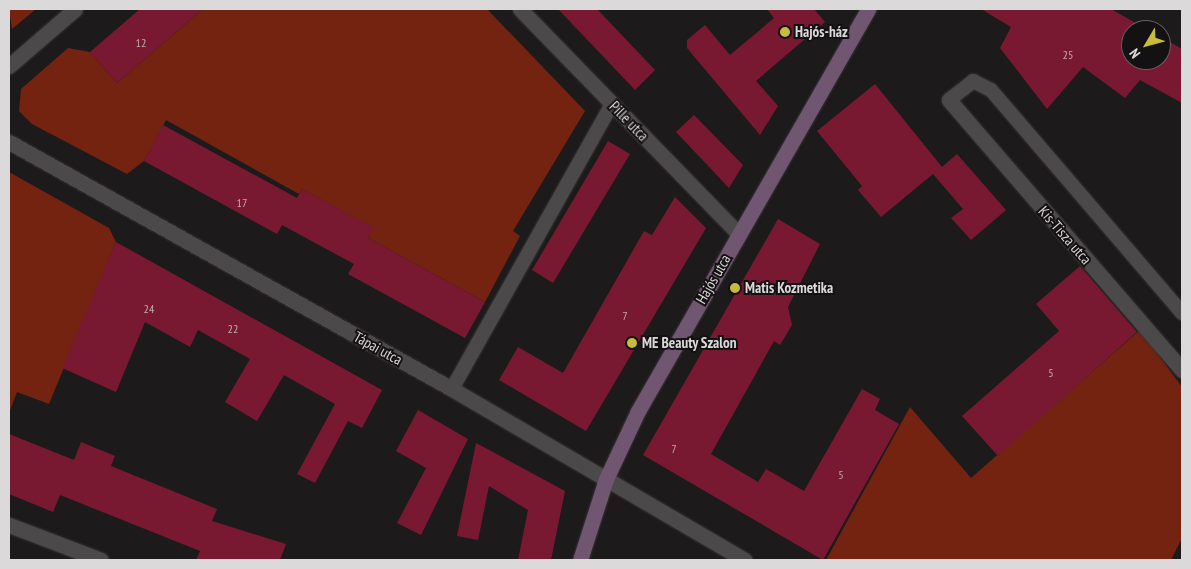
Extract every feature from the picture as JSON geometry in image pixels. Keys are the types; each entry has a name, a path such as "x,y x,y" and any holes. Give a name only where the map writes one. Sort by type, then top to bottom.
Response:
{"main road":[{"name":"Hajós utca","path":"580,560 606,479 638,411 868,9"}],"street":[{"path":"9,66 75,9"},
{"name":"Pille utca","path":"520,9 739,234"},
{"name":"Kis-Tisza utca","path":"949,100 1182,370"},
{"name":"Tápai utca","path":"9,142 452,390 745,560"},
{"path":"9,525 101,560"}],"lane":[{"path":"949,100 973,81 991,90 1182,313"},
{"path":"452,390 612,104"}],"shaded area":[{"path":"9,9 36,9 12,29"},
{"path":"203,9 487,9 585,111 513,231 520,236 485,302 368,238 373,228 302,189 299,194 166,120 144,161 127,174 32,124 19,111 21,89 68,48 90,52 117,83"},
{"path":"9,172 109,228 116,242 49,404 17,392 9,413"},
{"path":"1140,330 1182,387 1182,538 1171,560 826,560 910,407 971,478"}],"building":[{"path":"140,9 203,9 117,83 90,52"},
{"path":"558,9 597,9 655,70 635,90"},
{"path":"767,9 814,9 825,22 756,81 778,106 760,135 687,48 687,40 705,25 730,55 774,18"},
{"path":"981,9 1111,9 1130,20 1121,20 1121,70 1171,70 1171,43 1182,49 1182,103 1140,80 1125,98 1083,67 1047,109 1000,48 1011,27"},
{"path":"875,84 942,167 957,154 1006,210 971,240 951,218 963,209 933,174 881,217 858,190 862,186 817,131"},
{"path":"694,115 743,165 729,188 676,132"},
{"path":"163,125 297,198 302,189 374,228 368,238 485,302 465,338 348,274 354,264 282,225 277,234 144,161"},
{"path":"608,141 630,154 553,283 532,270"},
{"path":"675,197 706,228 586,431 499,380 518,347 563,373 644,231 652,235"},
{"path":"778,219 820,244 788,307 792,325 780,345 774,341 711,454 758,482 766,469 804,491 862,389 880,399 875,410 899,424 823,560 643,455"},
{"path":"116,242 382,390 362,428 348,421 315,483 297,474 335,404 284,375 257,421 225,402 250,359 198,330 190,347 145,322 116,392 62,368"},
{"path":"1080,266 1137,332 998,456 962,416 1059,331 1036,304"},
{"path":"418,410 468,439 421,535 397,523 426,468 396,451"},
{"path":"9,434 74,460 81,442 115,456 111,466 217,509 212,521 286,544 280,560 196,560 200,551 60,495 53,512 9,494"},
{"path":"476,443 565,491 551,560 518,560 528,510 489,486 478,540 457,536"}],"place":[{"name":"Hajós-ház","path":"785,32"},
{"name":"Matis Kozmetika","path":"735,288"},
{"name":"ME Beauty Szalon","path":"632,343"}]}
